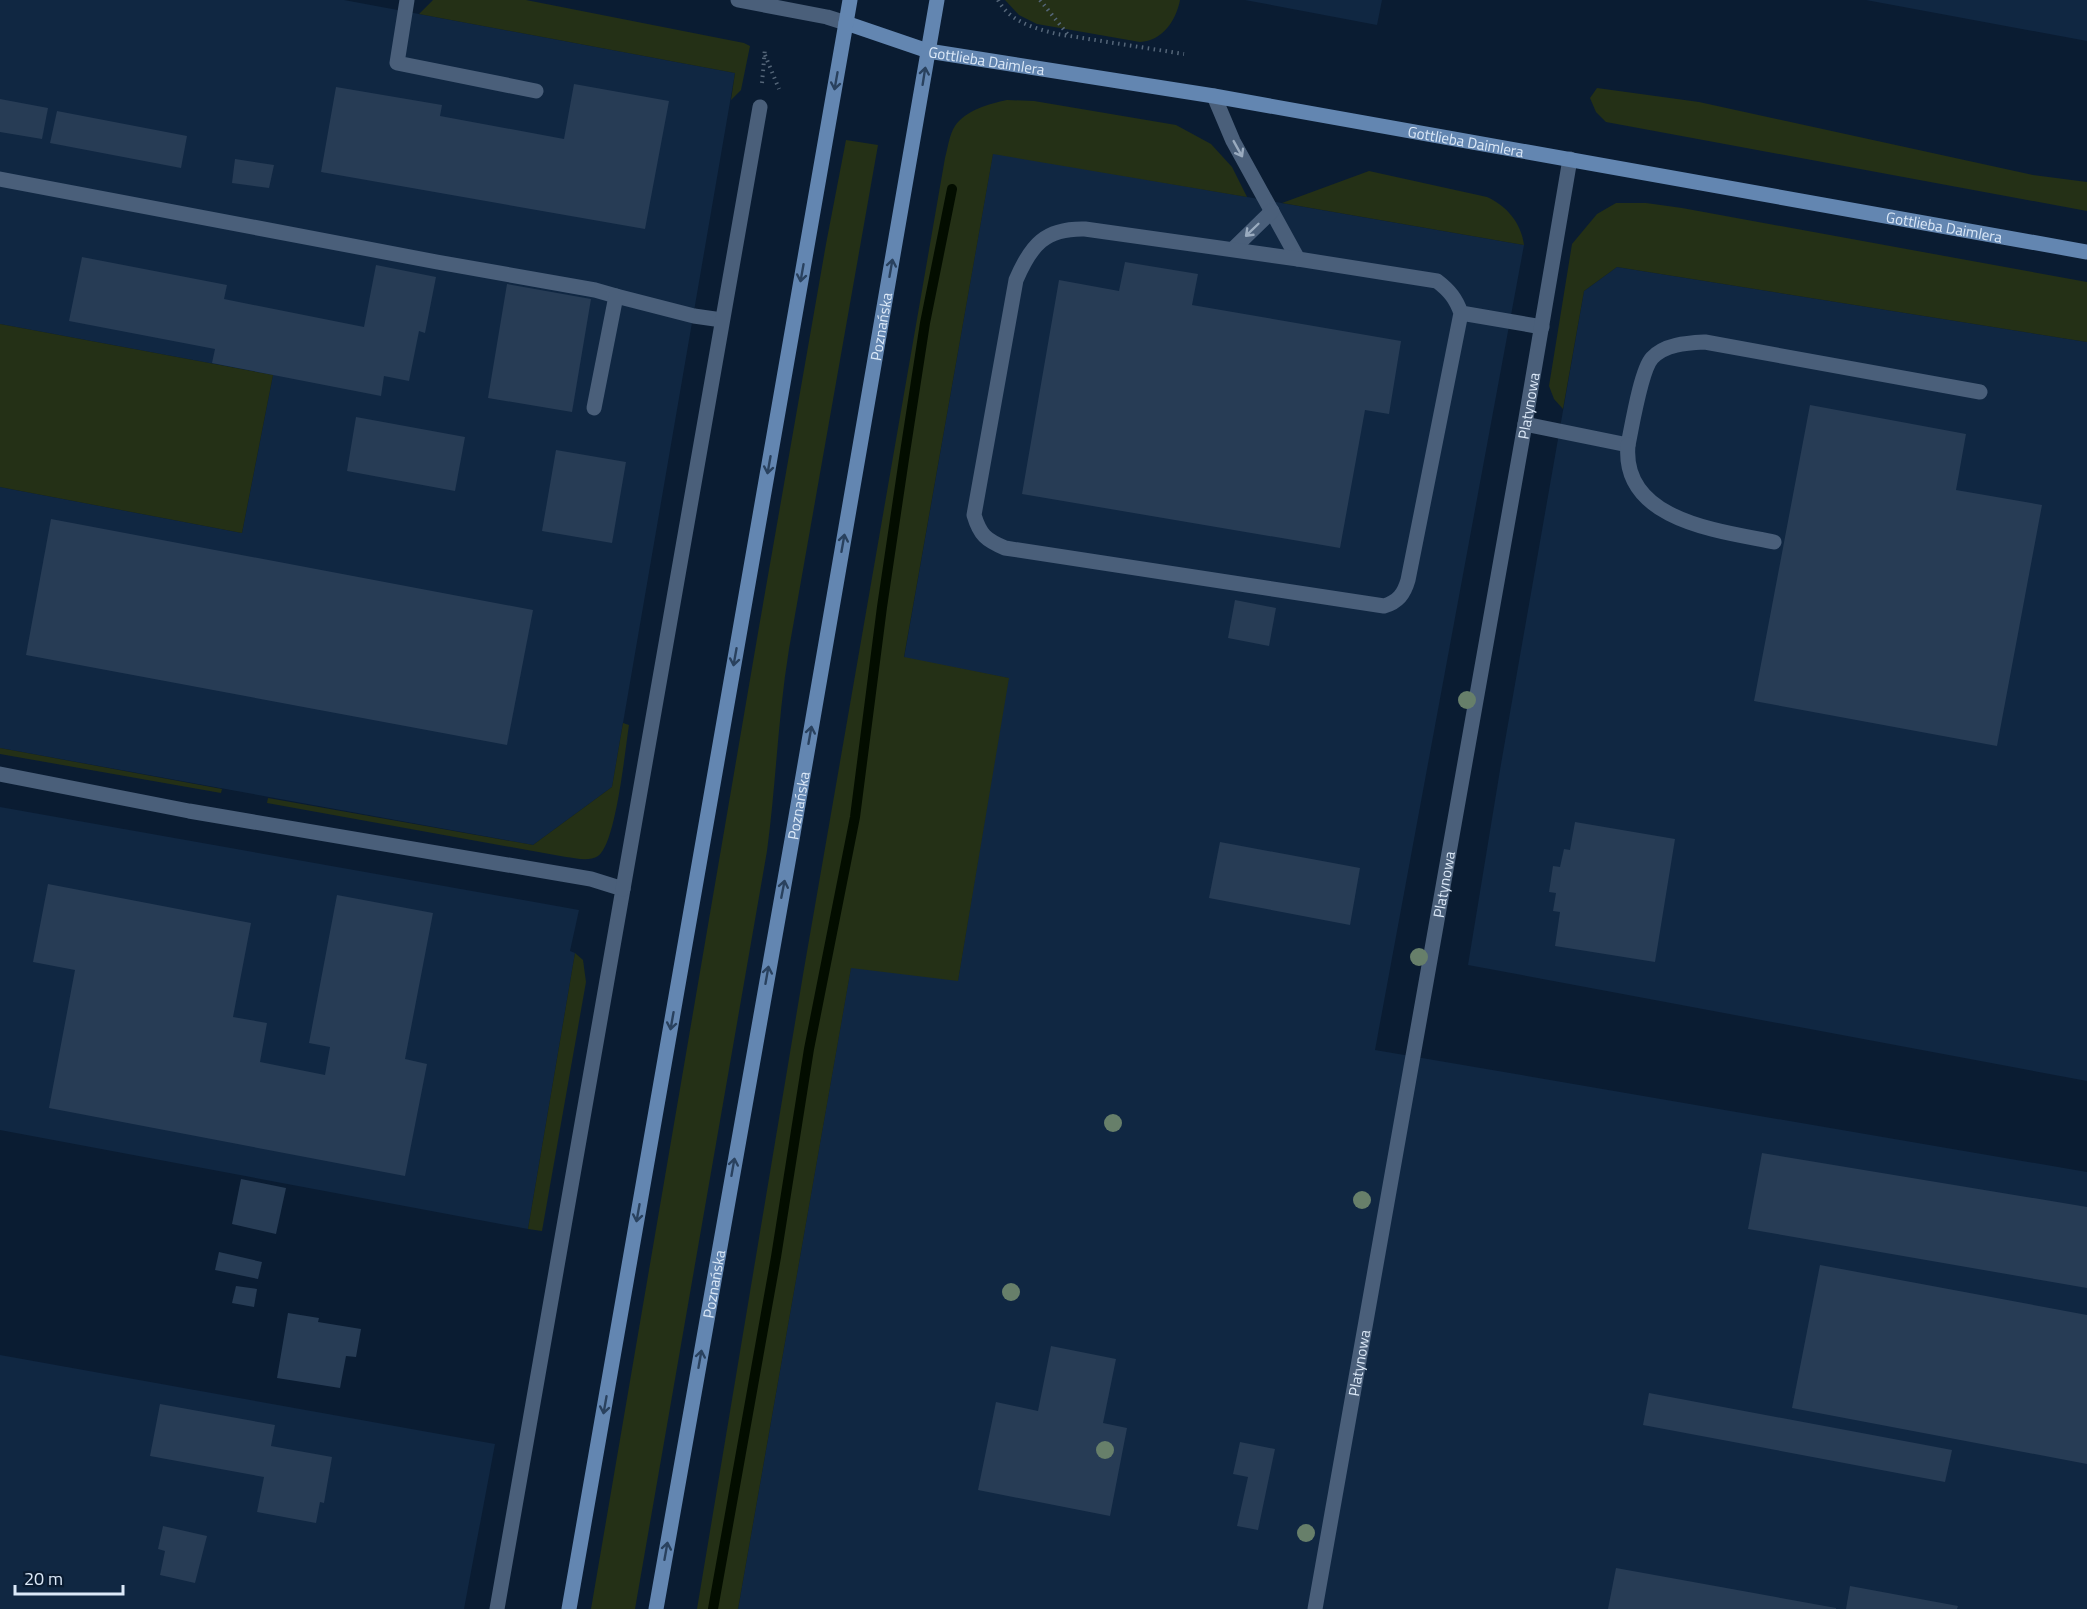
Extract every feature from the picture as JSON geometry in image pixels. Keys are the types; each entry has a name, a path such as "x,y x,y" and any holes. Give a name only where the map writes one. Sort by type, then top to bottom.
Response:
{"main road":[{"path":"569,1609 850,0"},
{"name":"Poznańska","path":"656,1609 937,0"},
{"name":"Gottlieba Daimlera","path":"846,23 928,51 1214,96 2087,252"}],"street":[{"path":"407,0 397,63 536,91"},
{"path":"738,0 846,23"},
{"path":"1214,96 1233,141 1298,259"},
{"path":"497,1609 760,107"},
{"name":"Platynowa","path":"1315,1609 1570,159"},
{"path":"0,179 595,290 694,316 722,320"},
{"path":"1233,249 1272,211"},
{"path":"1067,228 1085,229 1298,259 1437,281 1449,290 1461,313 1406,589 1394,604 1373,605 1005,548 990,542 978,529 974,515 1016,279 1026,257 1038,242 1052,233 1067,228"},
{"path":"594,408 616,296"},
{"path":"1461,313 1542,327"},
{"path":"1774,542 1681,521 1644,496 1631,477 1626,459 1644,374 1651,359 1664,349 1684,343 1705,342 1980,392"},
{"path":"1525,424 1628,445"},
{"path":"0,774 189,811 591,879 623,889"}],"path":[{"path":"998,0 1012,16 1024,24 1069,36 1184,54"},
{"path":"1040,0 1069,36"},
{"path":"760,107 765,48"}],"shaded area":[{"path":"0,0 344,0 735,73 612,787 533,845 0,748 0,487 242,533 273,375 0,324"},
{"path":"1245,0 1382,0 1377,25"},
{"path":"1866,0 2087,0 2087,41"},
{"path":"993,153 1524,245 1375,1050 2087,1172 2087,1609 738,1609 851,967 958,980 1008,678 904,658"},
{"path":"1617,267 2087,342 2087,1081 1468,965 1584,291"},
{"path":"0,807 579,910 570,951 575,953 528,1229 0,1130"},
{"path":"0,1355 495,1444 464,1609 0,1609"}],"green space":[{"path":"433,0 526,0 744,43 750,46 741,90 731,100 735,73 419,14"},
{"path":"1005,0 1180,0 1167,28 1155,38 1140,42 1037,24 1019,15"},
{"path":"1597,88 1699,102 2033,175 2087,182 2087,211 1606,122 1596,112 1590,98"},
{"path":"1007,100 1034,101 1176,125 1211,144 1232,167 1247,197 993,154 904,657 1009,678 958,981 851,968 738,1609 697,1609 804,969 945,158 951,133 960,120 978,108"},
{"path":"846,140 878,145 789,649 767,851 635,1609 591,1609 759,627"},
{"path":"1369,171 1487,197 1501,205 1512,216 1520,229 1524,245 1282,203"},
{"path":"1616,203 1646,203 1682,208 2087,282 2087,342 1617,267 1584,291 1563,409 1554,399 1549,386 1572,244 1597,214"},
{"path":"0,324 273,375 242,533 0,487"},
{"path":"623,723 629,725 615,816 604,848 598,856 590,859 566,857 267,803 268,798 533,845 612,787"},
{"path":"0,748 222,789 221,793 0,754"},
{"path":"575,953 583,960 586,982 542,1231 528,1229"}],"building":[{"path":"574,84 669,101 645,229 321,172 336,87 442,105 440,116 564,139"},
{"path":"0,99 48,108 42,139 0,132"},
{"path":"57,111 187,136 181,168 50,143"},
{"path":"235,159 274,165 269,188 232,183"},
{"path":"82,257 227,285 224,299 364,327 376,265 436,277 425,333 419,331 409,381 384,376 381,396 212,363 215,349 69,321"},
{"path":"1125,262 1198,274 1192,305 1401,341 1389,414 1365,410 1340,548 1022,494 1059,280 1119,291"},
{"path":"507,284 591,299 572,412 488,398"},
{"path":"1810,405 1966,434 1956,490 2042,505 1997,746 1754,701"},
{"path":"356,417 465,437 455,491 347,471"},
{"path":"556,450 626,462 612,543 542,531"},
{"path":"51,519 533,610 507,745 26,655"},
{"path":"1235,600 1276,608 1269,646 1228,638"},
{"path":"1575,822 1675,839 1655,962 1555,946 1560,912 1553,911 1556,893 1549,892 1553,866 1560,867 1564,849 1570,850"},
{"path":"1220,842 1360,868 1350,925 1209,898"},
{"path":"48,884 251,923 233,1017 267,1023 260,1062 325,1075 330,1047 309,1043 337,895 433,913 405,1059 427,1064 405,1176 49,1108 75,970 33,962"},
{"path":"1762,1153 2087,1207 2087,1288 1748,1229"},
{"path":"241,1179 286,1188 276,1234 232,1224"},
{"path":"219,1252 262,1262 258,1279 215,1270"},
{"path":"1820,1265 2087,1315 2087,1464 1792,1408"},
{"path":"236,1286 257,1289 254,1307 232,1303"},
{"path":"288,1313 319,1318 318,1322 361,1329 356,1357 346,1356 340,1388 277,1378"},
{"path":"1051,1346 1116,1359 1103,1423 1127,1428 1110,1516 978,1490 996,1402 1038,1411"},
{"path":"1649,1393 1952,1450 1945,1482 1643,1425"},
{"path":"160,1404 275,1425 271,1446 332,1457 324,1503 320,1502 316,1523 257,1512 264,1477 150,1456"},
{"path":"1240,1442 1275,1449 1258,1530 1237,1526 1248,1477 1233,1474"},
{"path":"163,1526 207,1536 195,1583 160,1575 165,1551 158,1549"},
{"path":"1616,1568 1836,1608 1836,1609 1608,1609"},
{"path":"1850,1586 1958,1606 1957,1609 1846,1609"}],"waterway":[{"path":"713,1609 776,1257 809,1049 855,817 882,607 925,323 952,189"}]}
